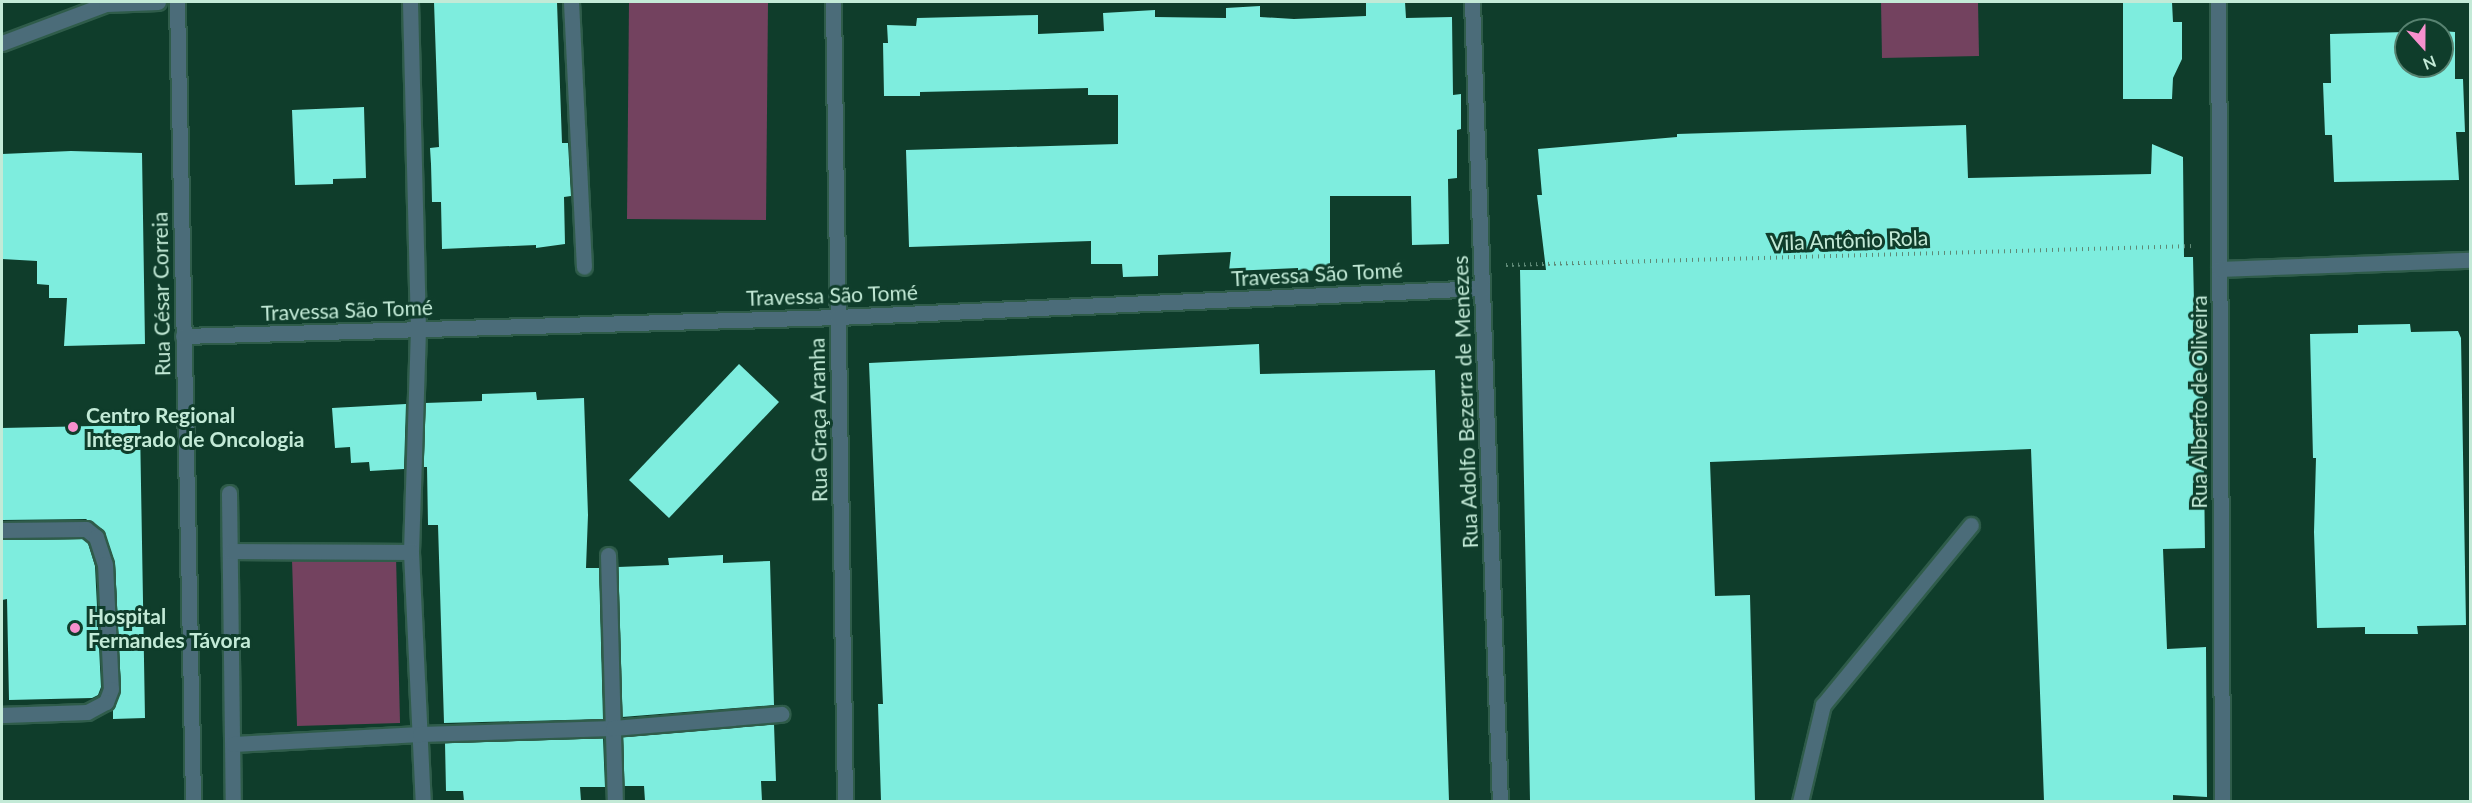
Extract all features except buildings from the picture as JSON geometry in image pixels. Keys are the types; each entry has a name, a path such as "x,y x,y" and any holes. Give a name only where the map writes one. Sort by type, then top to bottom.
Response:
{"street":[{"path":"2,43 106,4 158,2"},
{"name":"Rua César Correia","path":"177,2 193,801"},
{"path":"410,2 418,329 411,552 423,801"},
{"path":"571,2 584,267"},
{"name":"Rua Graça Aranha","path":"833,2 845,801"},
{"name":"Rua Adolfo Bezerra de Menezes","path":"1472,2 1500,801"},
{"name":"Rua Alberto de Oliveira","path":"2218,2 2222,801"},
{"path":"2219,269 2470,260"},
{"name":"Travessa São Tomé","path":"183,336 837,317 1482,288"},
{"path":"229,493 233,801"},
{"path":"1800,801 1823,705 1971,525"},
{"path":"2,530 86,530 96,537 105,564 111,689 106,702 87,712 2,715"},
{"path":"230,551 411,552"},
{"path":"608,555 615,801"},
{"path":"233,744 420,734 613,728 781,714"}],"path":[{"name":"Vila Antônio Rola","path":"1481,265 2218,245"}],"shaded area":[{"path":"629,2 768,2 766,220 627,219"},
{"path":"1881,2 1978,2 1979,56 1882,58"},
{"path":"396,556 400,723 297,726 292,559"}],"place":[{"name":"Centro Regional Integrado de Oncologia","path":"73,427"},
{"name":"Hospital Fernandes Távora","path":"75,628"}]}
